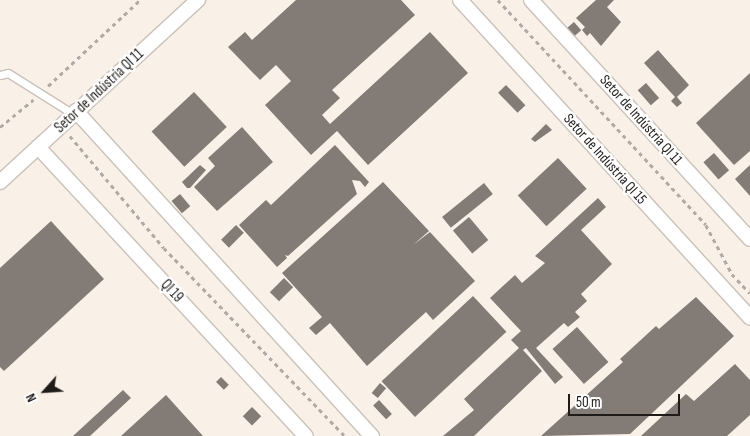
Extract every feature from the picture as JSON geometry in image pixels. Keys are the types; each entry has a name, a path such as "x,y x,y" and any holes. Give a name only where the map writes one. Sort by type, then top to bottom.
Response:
{"street":[{"name":"Setor de Indústria QI 11","path":"0,182 198,0"},
{"name":"Setor de Indústria QI 15","path":"460,0 750,318"},
{"name":"Setor de Indústria QI 11","path":"531,0 750,239"},
{"path":"74,112 372,436"},
{"name":"QI 19","path":"38,147 306,436"}],"lane":[{"path":"0,75 8,73 74,112"}],"path":[{"path":"0,127 42,93 140,0"},
{"path":"498,0 706,225 732,274 750,293"},
{"path":"61,125 164,248 345,436"}],"building":[{"path":"296,0 401,0 415,15 332,90 340,98 322,115 330,124 430,32 468,73 368,165 337,131 311,155 265,105 291,81 276,65 260,80 228,47 245,32 252,40"},
{"path":"596,0 614,0 607,7 621,22 601,46 590,33 587,36 582,30 585,27 576,18"},
{"path":"574,22 581,30 568,42 560,34"},
{"path":"658,50 689,85 677,97 682,103 677,107 671,101 675,97 644,63"},
{"path":"750,73 750,151 734,165 696,123"},
{"path":"646,83 659,98 651,105 638,90"},
{"path":"506,85 525,105 518,113 498,93"},
{"path":"194,92 227,127 184,167 152,132"},
{"path":"546,124 552,130 535,142 531,139"},
{"path":"242,127 273,162 217,211 194,187 215,166 208,158"},
{"path":"335,145 369,182 365,187 360,181 352,180 357,194 288,256 285,255 287,258 277,267 239,225 266,200 271,205"},
{"path":"714,153 729,170 719,180 703,162"},
{"path":"558,158 587,189 546,226 518,196"},
{"path":"200,165 206,170 190,188 187,188 182,182"},
{"path":"750,165 750,196 735,179"},
{"path":"383,182 429,231 413,245 430,232 475,281 433,320 426,312 367,366 330,323 316,335 309,328 322,317 282,273"},
{"path":"484,183 493,194 451,228 442,217"},
{"path":"180,194 190,206 182,213 172,201"},
{"path":"598,198 606,207 581,230 612,264 581,294 587,301 575,312 580,317 568,327 564,323 536,348 563,377 555,384 526,348 523,350 542,371 474,436 443,436 474,410 464,399 519,348 511,340 521,331 490,298 515,275 522,283 545,263 535,256"},
{"path":"469,217 488,240 472,253 453,230"},
{"path":"51,221 104,279 4,371 0,367 0,268"},
{"path":"236,225 244,233 229,248 221,240"},
{"path":"284,278 293,287 279,301 270,292"},
{"path":"473,296 506,332 415,417 382,381"},
{"path":"696,297 734,336 630,434 541,436 623,362 620,359 656,326 659,329"},
{"path":"577,327 608,362 584,384 552,349"},
{"path":"735,364 750,380 750,415 727,436 641,436 686,394 694,401"},
{"path":"221,377 229,385 224,390 216,382"},
{"path":"380,383 386,388 378,398 372,393"},
{"path":"123,390 131,398 90,436 73,436"},
{"path":"166,395 203,436 121,436"},
{"path":"379,400 392,414 386,419 373,405"},
{"path":"252,407 261,416 252,425 243,416"}]}
